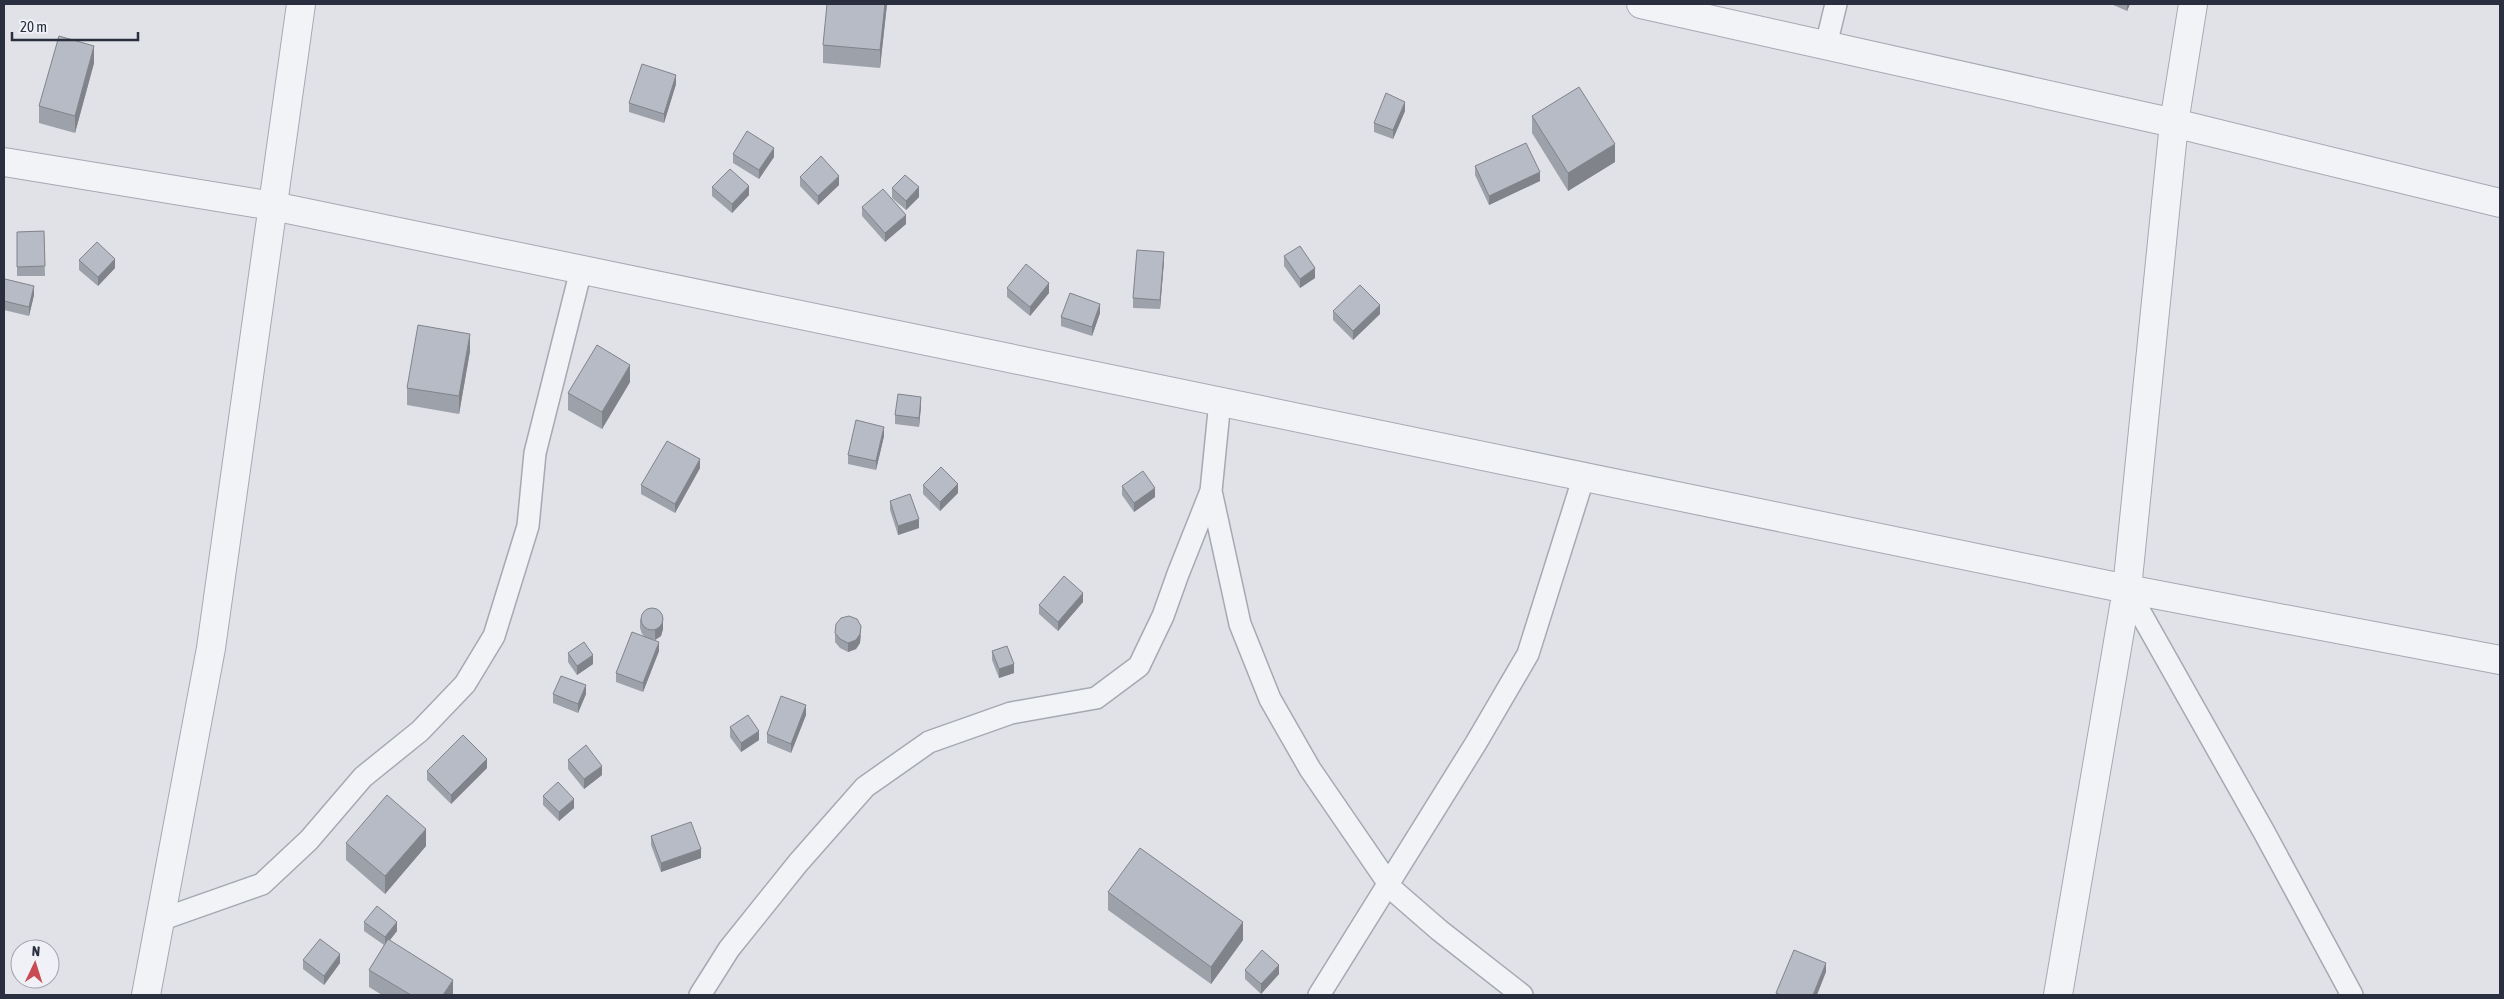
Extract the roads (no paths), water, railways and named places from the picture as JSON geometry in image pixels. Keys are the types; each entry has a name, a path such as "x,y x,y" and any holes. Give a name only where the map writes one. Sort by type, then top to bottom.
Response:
{"street":[{"path":"146,995 211,648 301,4"},
{"path":"1641,4 2174,123 2500,203"},
{"path":"2058,995 2127,588 2174,123 2194,4"},
{"path":"4,162 273,206 2127,588 2500,660"}],"lane":[{"path":"1826,45 1836,4"},
{"path":"160,920 262,884 309,840 362,777 420,731 465,684 494,636 528,526 535,453 581,270"},
{"path":"700,995 729,949 798,863 866,787 929,742 1011,713 1096,698 1139,666 1163,616 1211,491 1220,401"},
{"path":"1319,995 1476,743 1528,654 1584,476"},
{"path":"1211,491 1240,624 1270,699 1310,769 1389,884 1439,930 1511,989 1522,995"},
{"path":"2127,588 2264,832 2352,995"}]}
